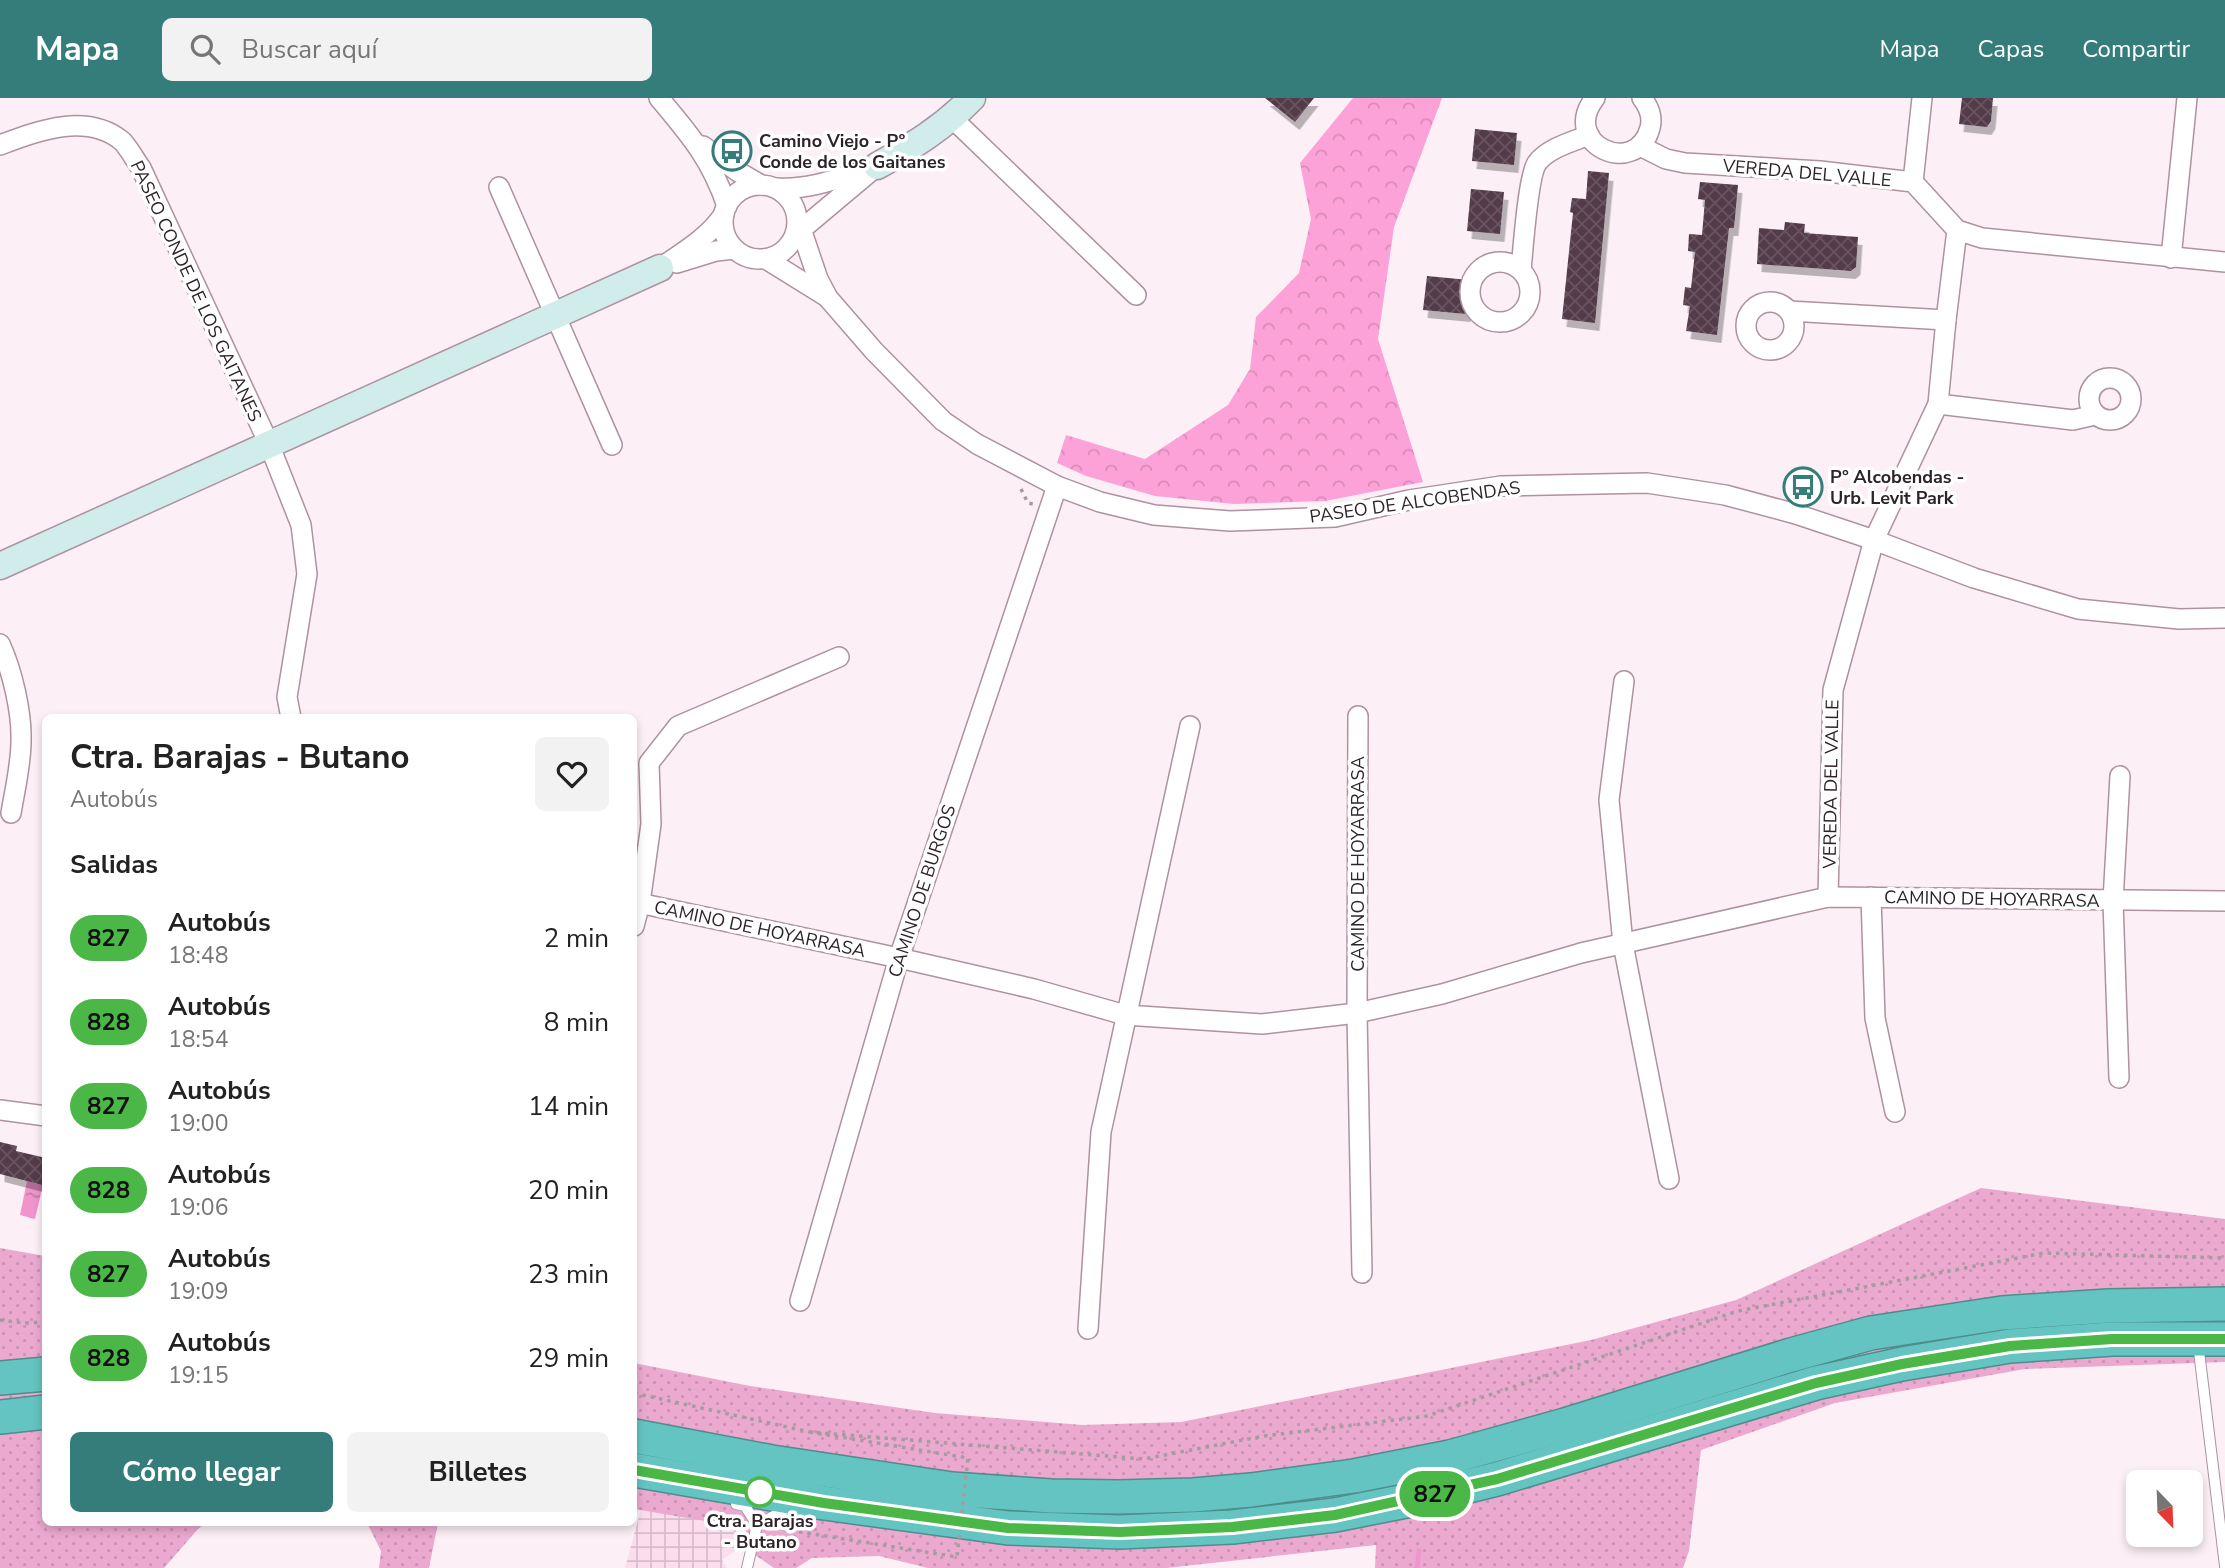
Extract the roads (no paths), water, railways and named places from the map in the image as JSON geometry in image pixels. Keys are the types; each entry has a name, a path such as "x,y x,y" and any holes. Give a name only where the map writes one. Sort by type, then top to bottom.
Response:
{"highway":[{"path":"637,1437 772,1462 952,1489 1051,1496 1194,1495 1354,1476 1450,1457 1565,1425 1791,1355 1871,1334 2002,1312 2108,1306 2225,1304"},
{"path":"637,1475 1008,1528 1120,1532 1232,1527 1376,1507 1497,1479 1816,1383 1902,1364 2010,1346 2112,1339 2211,1339"},
{"path":"0,1378 42,1374"},
{"path":"0,1417 42,1412"}],"street":[{"path":"659,98 696,142 710,166 726,210"},
{"path":"877,166 822,184 789,189 769,186 737,192 730,199 726,210 723,224 726,237 734,249 753,259 766,259 777,255 787,248 799,227 877,166 953,118 972,98"},
{"path":"1595,98 1585,118 1589,135 1603,150 1616,154 1629,152 1640,146 1648,136 1650,111 1642,98"},
{"path":"1913,182 1922,98"},
{"path":"2171,258 2187,98"},
{"path":"953,118 1136,295"},
{"name":"PASEO CONDE DE LOS GAITANES","path":"0,145 67,125 96,128 122,142 141,168 269,444"},
{"path":"1521,270 1535,164 1556,148 1589,135"},
{"path":"696,142 737,172 769,186 793,203 799,227"},
{"name":"VEREDA DEL VALLE","path":"1640,146 1666,159 1685,163 1820,171 1913,182 1957,230 1945,320 1938,404 1874,540 1833,690 1828,897"},
{"path":"499,187 612,445"},
{"path":"660,268 704,237 716,226 726,210"},
{"name":"PASEO DE ALCOBENDAS","path":"799,227 828,298 874,351 943,421 976,444 1057,486 1100,502 1154,515 1230,521 1335,517 1409,500 1501,486 1647,483 1725,495 1796,514 1974,578 2078,609 2179,619 2225,618"},
{"path":"1957,230 1982,238 2225,262"},
{"path":"0,566 660,268 716,251 734,249"},
{"name":"PASEO DE ALCOBENDAS","path":"766,259 828,298"},
{"path":"1789,311 1945,320"},
{"path":"1938,404 2073,420 2095,415"},
{"path":"269,444 301,525 307,574 287,697 290,714"},
{"name":"CAMINO DE BURGOS","path":"800,1301 899,958 1057,486"},
{"path":"0,644 16,698 21,740 11,813"},
{"name":"CAMINO DE HOYARRASA","path":"839,657 678,726 649,763 651,824 637,903 899,958 1034,989 1125,1014 1262,1024 1357,1013 1442,994 1581,953 1828,897 2225,901"},
{"path":"1624,681 1609,800 1623,944 1669,1179"},
{"name":"CAMINO DE HOYARRASA","path":"1358,716 1357,1013 1362,1273"},
{"path":"1088,1329 1101,1132 1189,726"},
{"name":"CAMINO DE HOYARRASA","path":"2119,1078 2113,901 2120,776"},
{"name":"CAMINO DE HOYARRASA","path":"1871,897 1875,1018 1895,1112"},
{"path":"0,1110 42,1115"}],"lane":[{"path":"2211,1339 2225,1566"},
{"path":"719,1501 745,1506 757,1525 747,1568"},
{"path":"757,1525 791,1506 824,1503"}],"water":[{"path":"27,1181 42,1185 35,1219 20,1215"}],"waterway":[{"path":"1417,1568 1419,1551"}],"place":[{"name":"Camino Viejo - Pº Conde de los Gaitanes","path":"732,151"},
{"name":"Pº Alcobendas - Urb. Levit Park","path":"1803,487"},
{"name":"Ctra. Barajas - Butano","path":"760,1492"}]}
